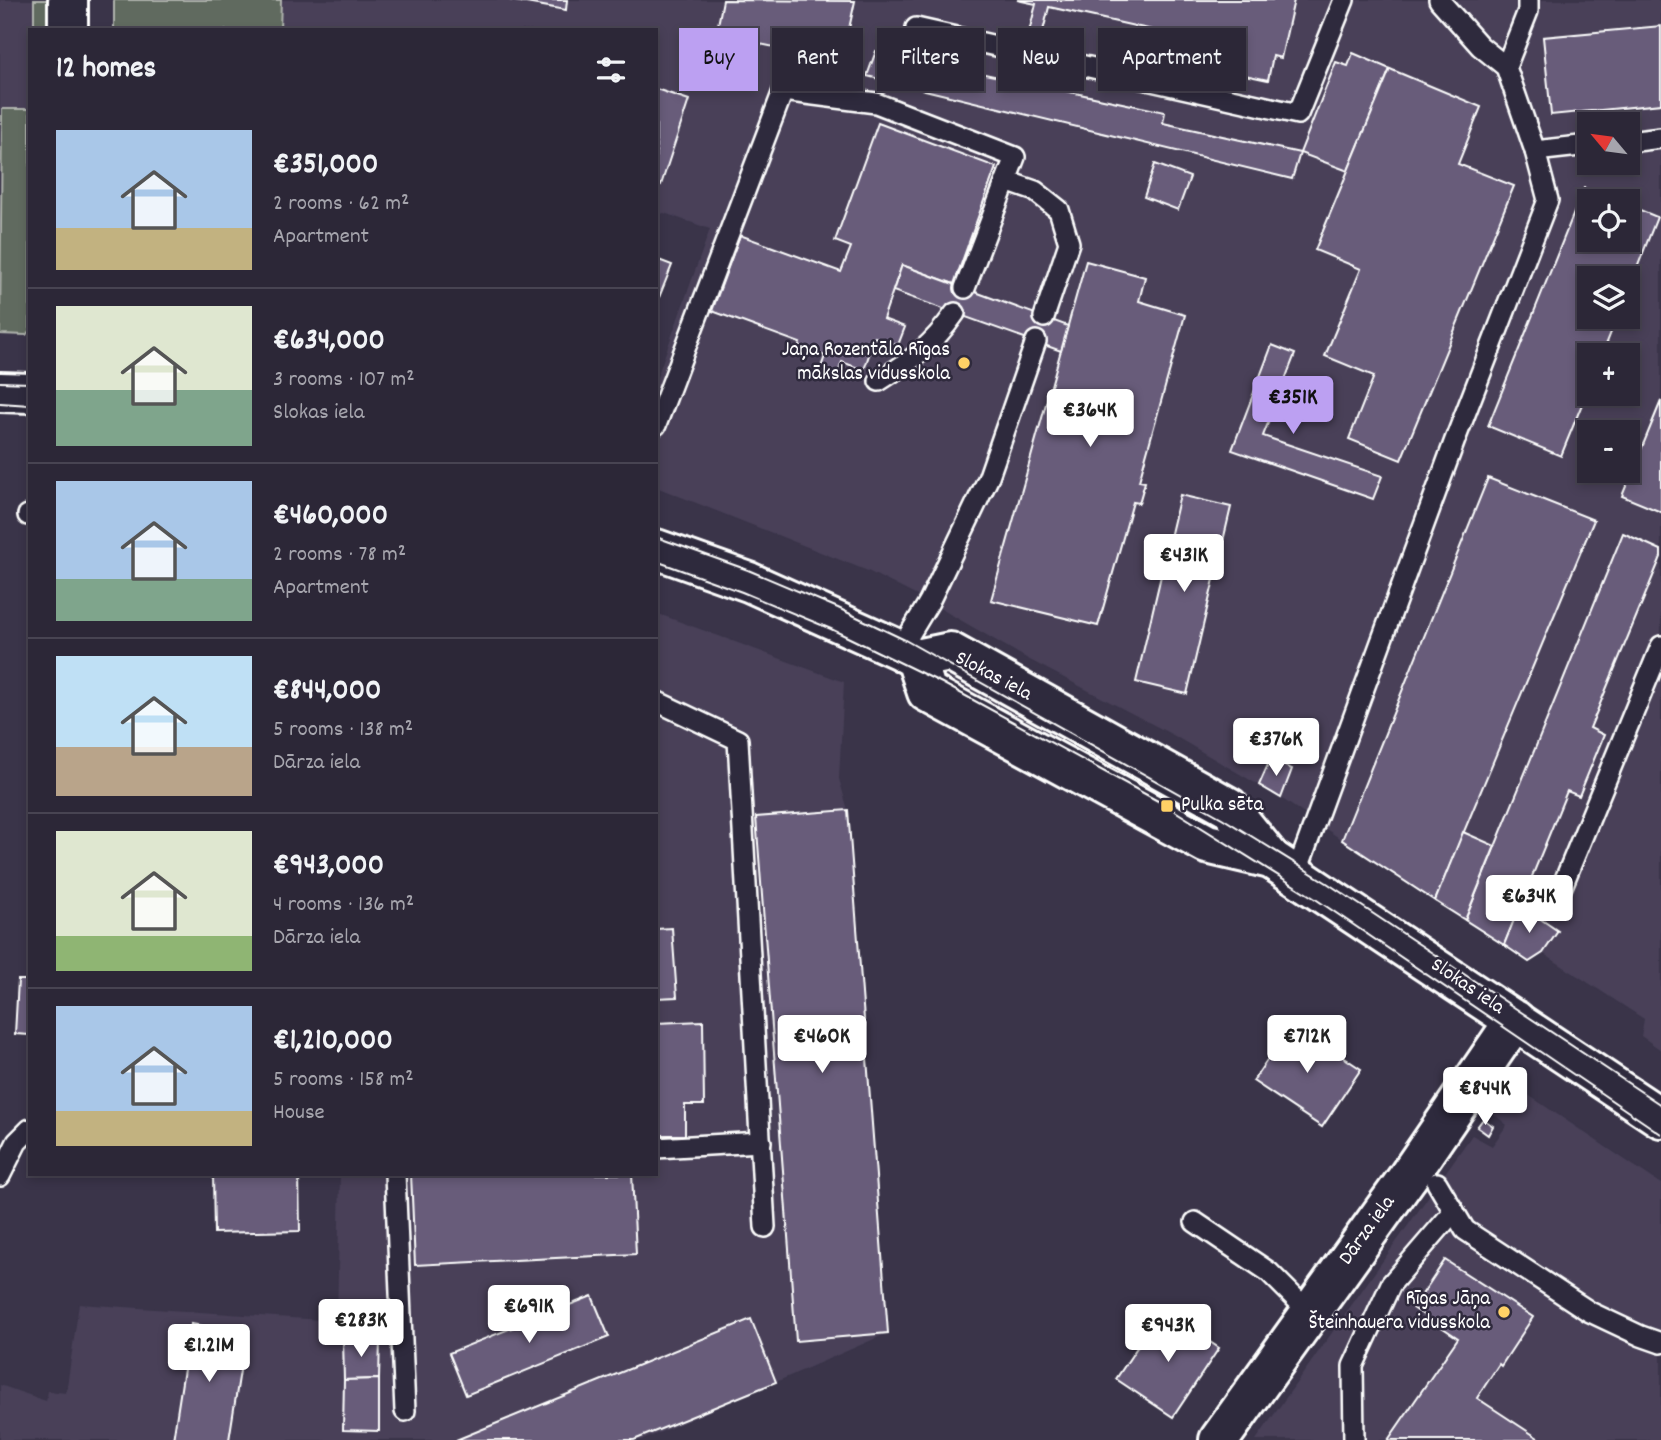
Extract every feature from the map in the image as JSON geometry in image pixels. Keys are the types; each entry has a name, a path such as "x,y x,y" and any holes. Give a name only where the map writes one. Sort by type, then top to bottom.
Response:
{"street":[{"path":"68,0 68,28"},
{"path":"0,392 28,393"},
{"path":"658,550 749,582 908,654"},
{"name":"Slokas iela","path":"908,654 950,652 1228,807 1283,866 1661,1118"},
{"name":"Dārza iela","path":"1219,1440 1407,1178 1515,1020"}],"lane":[{"path":"984,43 1298,114 1344,0"},
{"path":"1283,866 1455,440 1548,200 1535,151 1506,67 1480,46 1439,0"},
{"path":"1506,67 1528,11 1528,0"},
{"path":"658,420 783,91 876,103 1015,157 965,288"},
{"path":"1640,141 1661,138"},
{"path":"1535,151 1577,146"},
{"path":"1006,181 1035,191 1059,210 1069,243 1044,317"},
{"path":"880,381 918,356 955,313"},
{"path":"908,654 929,602 988,479 1036,341"},
{"path":"1561,889 1661,646"},
{"path":"658,702 738,740 765,1227"},
{"path":"0,1176 17,1142 28,1131"},
{"path":"658,1148 761,1142"},
{"path":"395,1176 405,1411"},
{"path":"1437,1183 1465,1230 1590,1312 1661,1343"},
{"path":"1354,1440 1353,1366 1391,1284 1454,1211"},
{"path":"1195,1222 1269,1272 1310,1313"}],"shaded area":[{"path":"0,0 34,0 34,28 28,28 28,109 0,109"},
{"path":"281,0 1661,0 1661,1050 1641,1036 1644,1019 1544,954 1529,962 1281,798 1173,735 868,571 658,488 658,374 710,229 664,213 658,215 658,28 280,28"},
{"path":"658,614 844,682 839,779 848,810 888,1333 643,1440 0,1440 0,1385 46,1401 48,1391 66,1393 79,1304 337,1321 340,1176 658,1176"},
{"name":"Rīgas Jāņa Šteinhauera vidusskola","path":"1509,1082 1661,1184 1661,1440 1256,1440 1472,1135 1492,1146 1507,1125 1489,1110"}],"green space":[{"path":"34,0 54,0 53,28 34,28"},
{"path":"114,0 281,0 280,28 114,28"},
{"path":"2,109 28,109 28,332 26,335 0,334"}],"building":[{"path":"509,0 567,0 566,10"},
{"path":"723,0 855,1 849,28 772,28 772,47 758,44 758,28 717,28"},
{"path":"1017,0 1294,0 1281,58 1273,56 1268,80 1246,75 1246,28 1144,28 1049,7 1044,28 1030,28 1036,4"},
{"path":"1661,26 1661,104 1551,115 1543,37"},
{"path":"876,51 877,51 877,78 867,76"},
{"path":"1353,53 1390,69 1348,171 1300,153 1336,62 1348,66"},
{"path":"1390,69 1481,107 1458,164 1514,186 1401,460 1349,439 1374,376 1325,356 1361,269 1315,250"},
{"path":"984,74 998,77 998,91 1066,91 1165,112 1163,123 1300,153 1292,179 929,91 984,91"},
{"path":"658,90 689,100 661,185 658,184"},
{"path":"878,123 996,167 954,284 902,265 883,319 905,327 898,345 875,337 864,370 842,362 837,376 820,370 825,356 799,346 800,343 712,311 740,235 841,272 851,247 835,241"},
{"path":"1155,164 1190,177 1178,210 1144,197"},
{"path":"1577,205 1577,252 1640,252 1640,210 1657,217 1638,266 1577,266 1577,329 1612,329 1607,343 1577,343 1577,406 1581,406 1561,456 1488,426"},
{"path":"658,260 672,265 658,300"},
{"path":"1086,261 1145,277 1139,301 1185,315 1139,481 1145,482 1139,503 1133,502 1098,626 991,600"},
{"path":"902,265 1068,326 1061,351 893,291"},
{"path":"1272,345 1295,354 1263,436 1382,476 1373,499 1232,450"},
{"path":"1661,401 1661,512 1622,496 1627,483 1640,483 1640,452"},
{"path":"1488,478 1594,520 1435,901 1342,840"},
{"path":"1180,495 1231,507 1187,694 1136,682"},
{"path":"1623,533 1661,550 1661,557 1590,728 1604,735 1579,796 1567,791 1504,945 1465,920"},
{"path":"1270,760 1292,769 1281,798 1259,785"},
{"path":"848,810 888,1333 796,1341 756,817"},
{"path":"1463,832 1495,846 1465,920 1435,901"},
{"path":"1520,905 1558,931 1543,953 1529,962 1504,945"},
{"path":"672,928 677,997 658,998 658,929"},
{"path":"18,980 28,980 28,1035 15,1034"},
{"path":"703,1021 704,1105 685,1105 685,1135 658,1135 658,1023"},
{"path":"1292,1023 1361,1069 1322,1127 1253,1081"},
{"path":"1483,1119 1493,1126 1488,1135 1477,1127"},
{"path":"213,1176 299,1176 300,1231 214,1233"},
{"path":"411,1176 632,1176 636,1254 415,1265"},
{"path":"1445,1260 1533,1317 1477,1398 1541,1440 1388,1440 1458,1338 1413,1308"},
{"path":"592,1296 609,1337 466,1395 449,1353"},
{"path":"1162,1310 1219,1348 1173,1417 1116,1379"},
{"path":"751,1319 776,1382 634,1440 456,1440"},
{"path":"191,1324 246,1333 229,1440 173,1440"},
{"path":"343,1338 380,1338 379,1379 344,1380"},
{"path":"379,1379 379,1431 343,1430 344,1380"}],"tram line":[{"path":"0,382 28,383"},
{"path":"0,403 28,405"},
{"path":"658,538 748,570 905,640 1222,818 1327,883 1661,1105"},
{"path":"658,562 742,592 831,629 942,683 1167,806 1314,898 1661,1134"}],"place":[{"name":"Jaņa Rozentāla Rīgas mākslas vidusskola","path":"964,363"},
{"name":"Pulka sēta","path":"1167,806"},
{"name":"Rīgas Jāņa Šteinhauera vidusskola","path":"1504,1312"}]}
